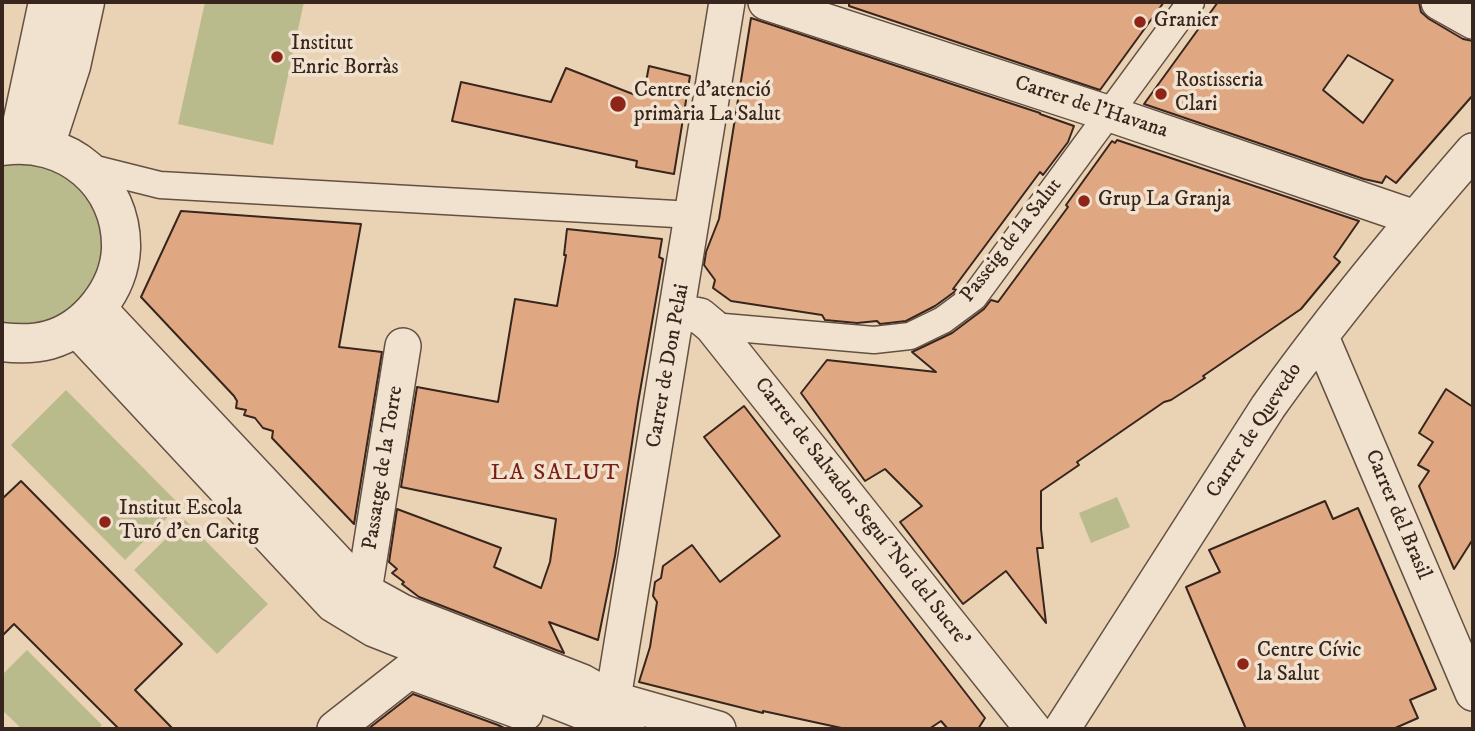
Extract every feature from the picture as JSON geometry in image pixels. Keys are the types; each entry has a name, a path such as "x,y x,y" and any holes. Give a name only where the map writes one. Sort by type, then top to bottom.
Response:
{"street":[{"path":"22,145 48,2"},
{"path":"22,145 71,66 85,2"},
{"name":"Carrer de Don Pelai","path":"614,720 727,2"},
{"name":"Carrer de l'Havana","path":"766,2 1110,114 1415,218"},
{"name":"Passeig de la Salut","path":"712,326 874,340 911,336 943,320 974,297 1191,2"},
{"path":"1439,2 1473,21"},
{"path":"2,342 22,344 50,340 87,318 114,281 121,250 118,219 105,190 84,166 66,155 22,145"},
{"name":"Carrer de Quevedo","path":"1062,729 1268,407 1304,356 1415,218 1473,151"},
{"path":"84,166 160,185 693,215"},
{"name":"Carrer de Salvador Seguí 'Noi del Sucre'","path":"678,312 700,316 712,326 1033,729"},
{"path":"87,318 364,591 402,612 582,682 614,720"},
{"path":"87,318 334,604 374,629 614,720 718,729"},
{"name":"Carrer del Brasil","path":"1321,337 1473,693"},
{"name":"Passatge de la Torre","path":"364,591 403,346"},
{"path":"335,729 409,671 572,729"}],"green space":[{"path":"205,2 304,2 273,145 178,124"},
{"path":"24,163 49,170 71,182 87,199 98,219 102,241 100,263 90,285 72,306 47,322 29,326 2,324 2,165"},
{"path":"66,390 180,505 125,560 11,445"},
{"path":"1117,497 1130,527 1091,543 1079,513"},
{"path":"185,520 268,604 217,654 134,570"},
{"path":"27,650 102,725 98,729 22,729 2,710 2,675"}],"building":[{"path":"849,2 1164,2 1100,90 849,6"},
{"path":"1218,2 1419,2 1421,12 1429,19 1463,39 1473,41 1473,95 1396,183 1386,176 1382,183 1364,179 1144,104","holes":["1348,55 1393,80 1363,123 1323,90"]},
{"path":"751,18 1074,126 1068,142 1043,175 1040,172 953,289 957,290 935,306 906,321 857,323 825,320 822,315 731,301 713,288 715,280 704,265 706,252 719,219"},
{"path":"649,66 690,76 674,174 636,167 637,161 452,121 461,82 551,102 566,68 643,98"},
{"path":"1117,140 1359,221 1334,257 1340,262 1301,309 1203,376 1205,378 1164,402 1077,462 1079,465 1041,491 1043,548 1037,548 1046,623 1006,571 963,604 900,522 922,506 885,469 865,481 801,393 827,360 936,372 912,352 952,333 984,309 991,300 998,302 1068,207 1066,205 1112,141 1115,143"},
{"path":"181,211 361,224 339,347 382,352 354,524 272,438 273,431 263,428 255,418 244,415 246,410 236,408 237,401 234,396 141,297"},
{"path":"567,229 662,239 659,257 663,259 615,556 598,640 549,622 564,653 419,597 392,573 397,569 389,562 397,509 501,548 494,567 541,588 550,562 556,519 401,487 417,387 498,402 515,299 557,306 566,255"},
{"path":"1446,389 1473,407 1473,539 1454,569 1419,486 1429,471 1418,465 1433,442 1419,433"},
{"path":"744,406 985,718 978,729 948,729 941,721 929,729 846,729 763,713 639,682 650,647 657,602 653,596 655,582 661,578 663,566 692,545 720,582 780,536 704,437"},
{"path":"21,481 182,644 135,690 173,729 119,729 14,624 2,636 2,499"},
{"path":"1325,501 1333,519 1358,508 1436,689 1410,700 1418,718 1393,729 1246,729 1186,587 1220,572 1209,550"},
{"path":"413,694 498,725 506,729 368,729"}],"place":[{"name":"Granier","path":"1140,22"},
{"name":"Institut Enric Borràs","path":"277,57"},
{"name":"Rostisseria Clari","path":"1161,94"},
{"name":"Centre d'atenció primària La Salut","path":"618,104"},
{"name":"Grup La Granja","path":"1084,201"},
{"name":"Institut Escola Turó d'en Caritg","path":"105,522"},
{"name":"Centre Cívic la Salut","path":"1243,664"}],"district":[{"name":"LA SALUT","path":"556,474"}]}
